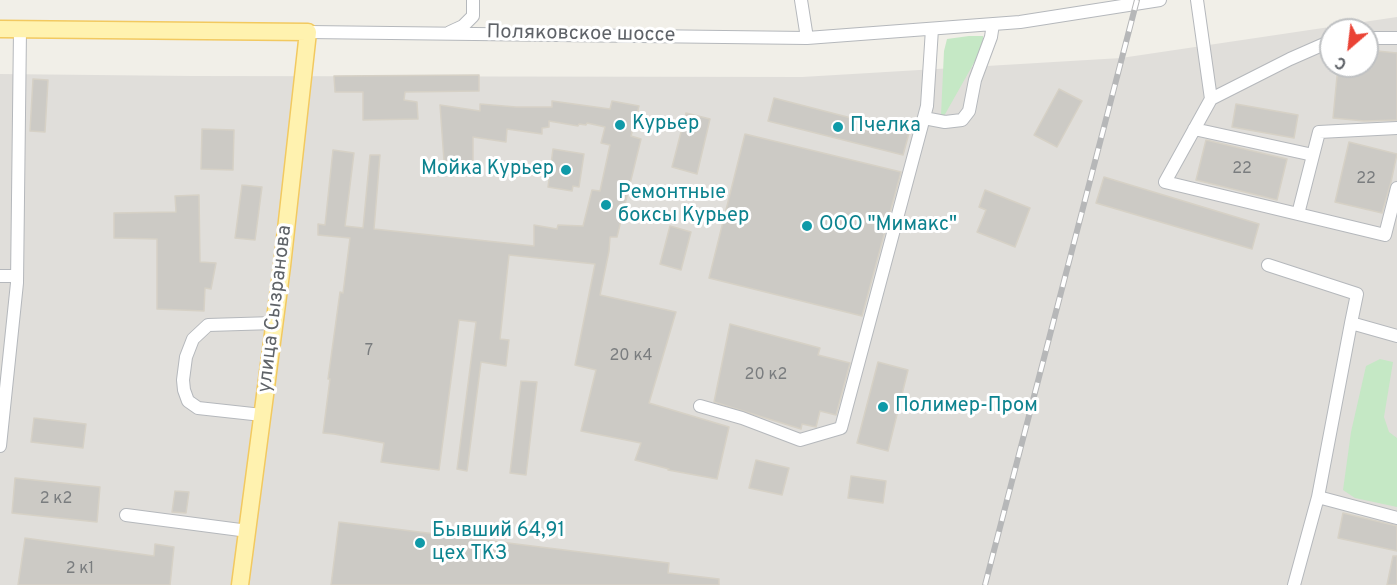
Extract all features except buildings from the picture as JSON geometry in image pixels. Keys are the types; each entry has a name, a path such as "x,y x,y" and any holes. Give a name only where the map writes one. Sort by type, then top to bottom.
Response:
{"main road":[{"name":"Поляковское шоссе","path":"0,29 308,32"},
{"name":"улица Сызранова","path":"240,585 308,32"}],"street":[{"path":"446,34 463,26 473,16 473,0"},
{"path":"801,0 807,38"},
{"name":"Поляковское шоссе","path":"308,32 807,38 1032,20 1160,0"},
{"path":"1197,0 1211,99"},
{"path":"924,118 945,123 962,120 969,111 975,80 991,37 993,24"},
{"path":"700,406 741,418 800,440 841,428 927,106 932,29"},
{"path":"0,446 17,276 20,30"},
{"path":"1379,38 1397,38"},
{"path":"1319,46 1211,99 1165,182 1385,235 1397,188"},
{"path":"1298,214 1319,132 1397,128"},
{"path":"1194,129 1313,155"},
{"path":"1268,265 1357,294 1318,497 1294,585"},
{"path":"0,276 17,276"},
{"path":"262,415 198,408 188,401 183,380 186,357 193,339 208,325 274,323"},
{"path":"1351,323 1397,336"},
{"path":"1318,497 1397,518"},
{"path":"126,515 248,531"}],"shaded area":[{"path":"1397,17 1397,585 0,585 0,74 802,77 1121,58 1319,29 1319,78 1379,78 1379,20"}],"green space":[{"path":"983,36 983,47 944,116 941,115 944,51 947,39"},
{"path":"1380,359 1393,362 1384,417 1389,432 1397,438 1397,507 1355,498 1343,490 1351,432 1366,366"}],"railway":[{"path":"985,585 1137,0"}],"place":[{"name":"Курьер","path":"620,125"},
{"name":"Пчелка","path":"838,127"},
{"name":"Мойка Курьер","path":"566,170"},
{"name":"Ремонтные боксы Курьер","path":"606,205"},
{"name":"ООО \"Мимакс\"","path":"807,226"},
{"name":"Полимер-Пром","path":"883,407"},
{"name":"Бывший 64,91 цех ТКЗ","path":"420,543"}]}
